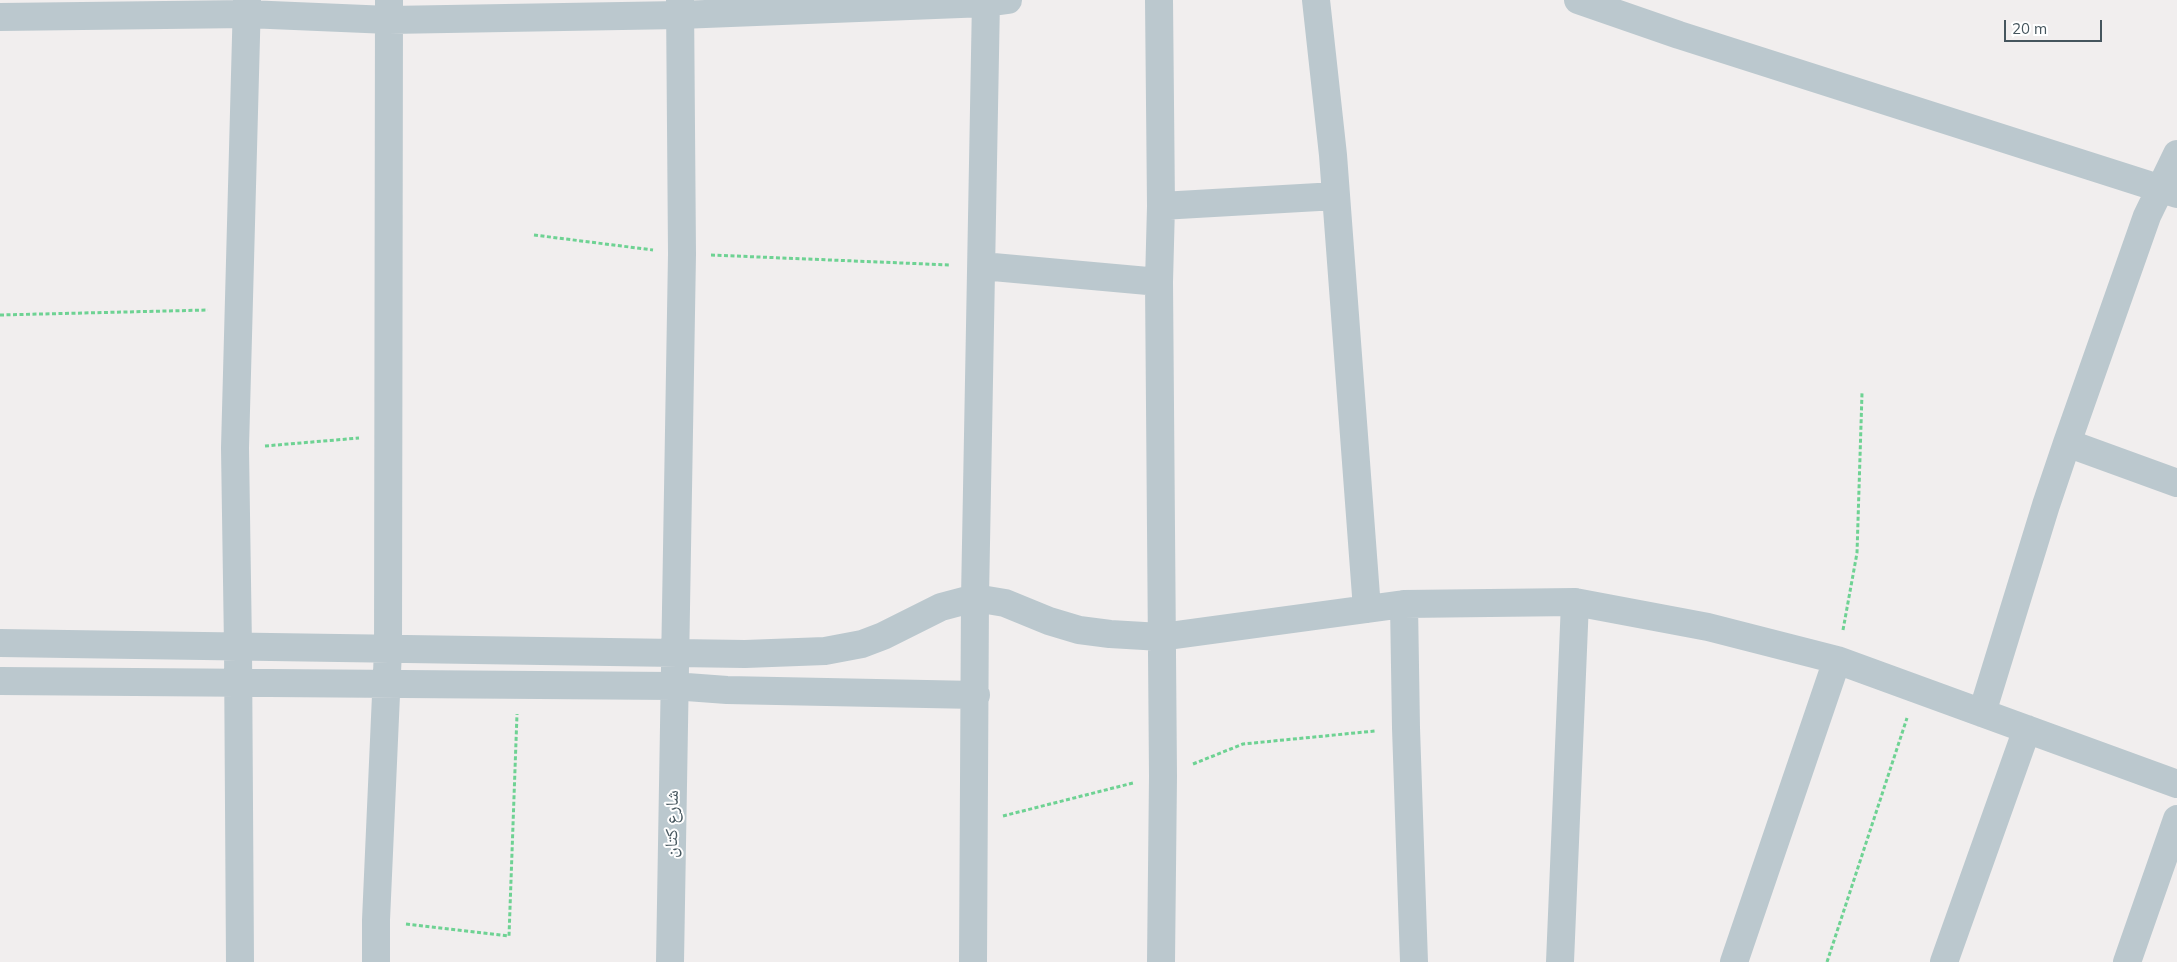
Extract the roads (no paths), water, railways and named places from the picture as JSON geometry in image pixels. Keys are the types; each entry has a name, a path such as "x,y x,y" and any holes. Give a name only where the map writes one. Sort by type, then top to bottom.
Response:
{"street":[{"path":"1160,0 1161,206 1159,282 1163,776 1160,962"},
{"path":"1316,0 1336,196 1367,609"},
{"path":"1578,0 1680,35 2168,191"},
{"path":"0,17 247,7 389,10 994,1 982,266 975,598 976,695 973,962"},
{"path":"240,962 235,448 247,7"},
{"name":"شارع كتان","path":"670,962 673,686 682,254 680,7"},
{"path":"376,962 376,920 388,650 389,10"},
{"path":"1982,713 2067,443 2147,216 2168,191 2177,154"},
{"path":"1161,206 1336,196"},
{"path":"982,266 1159,282"},
{"path":"2067,443 2177,483"},
{"path":"0,643 388,650 782,653 825,651 862,644 884,636 941,607 975,598 1005,603 1049,621 1079,630 1162,637 1404,604 1575,602 1708,627 1837,660 2177,784"},
{"path":"1560,962 1575,602"},
{"path":"1404,604 1406,737 1414,962"},
{"path":"1734,962 1837,660"},
{"path":"0,682 673,686 727,690 976,695"},
{"path":"1944,962 2027,729"},
{"path":"2127,962 2177,819"}]}
